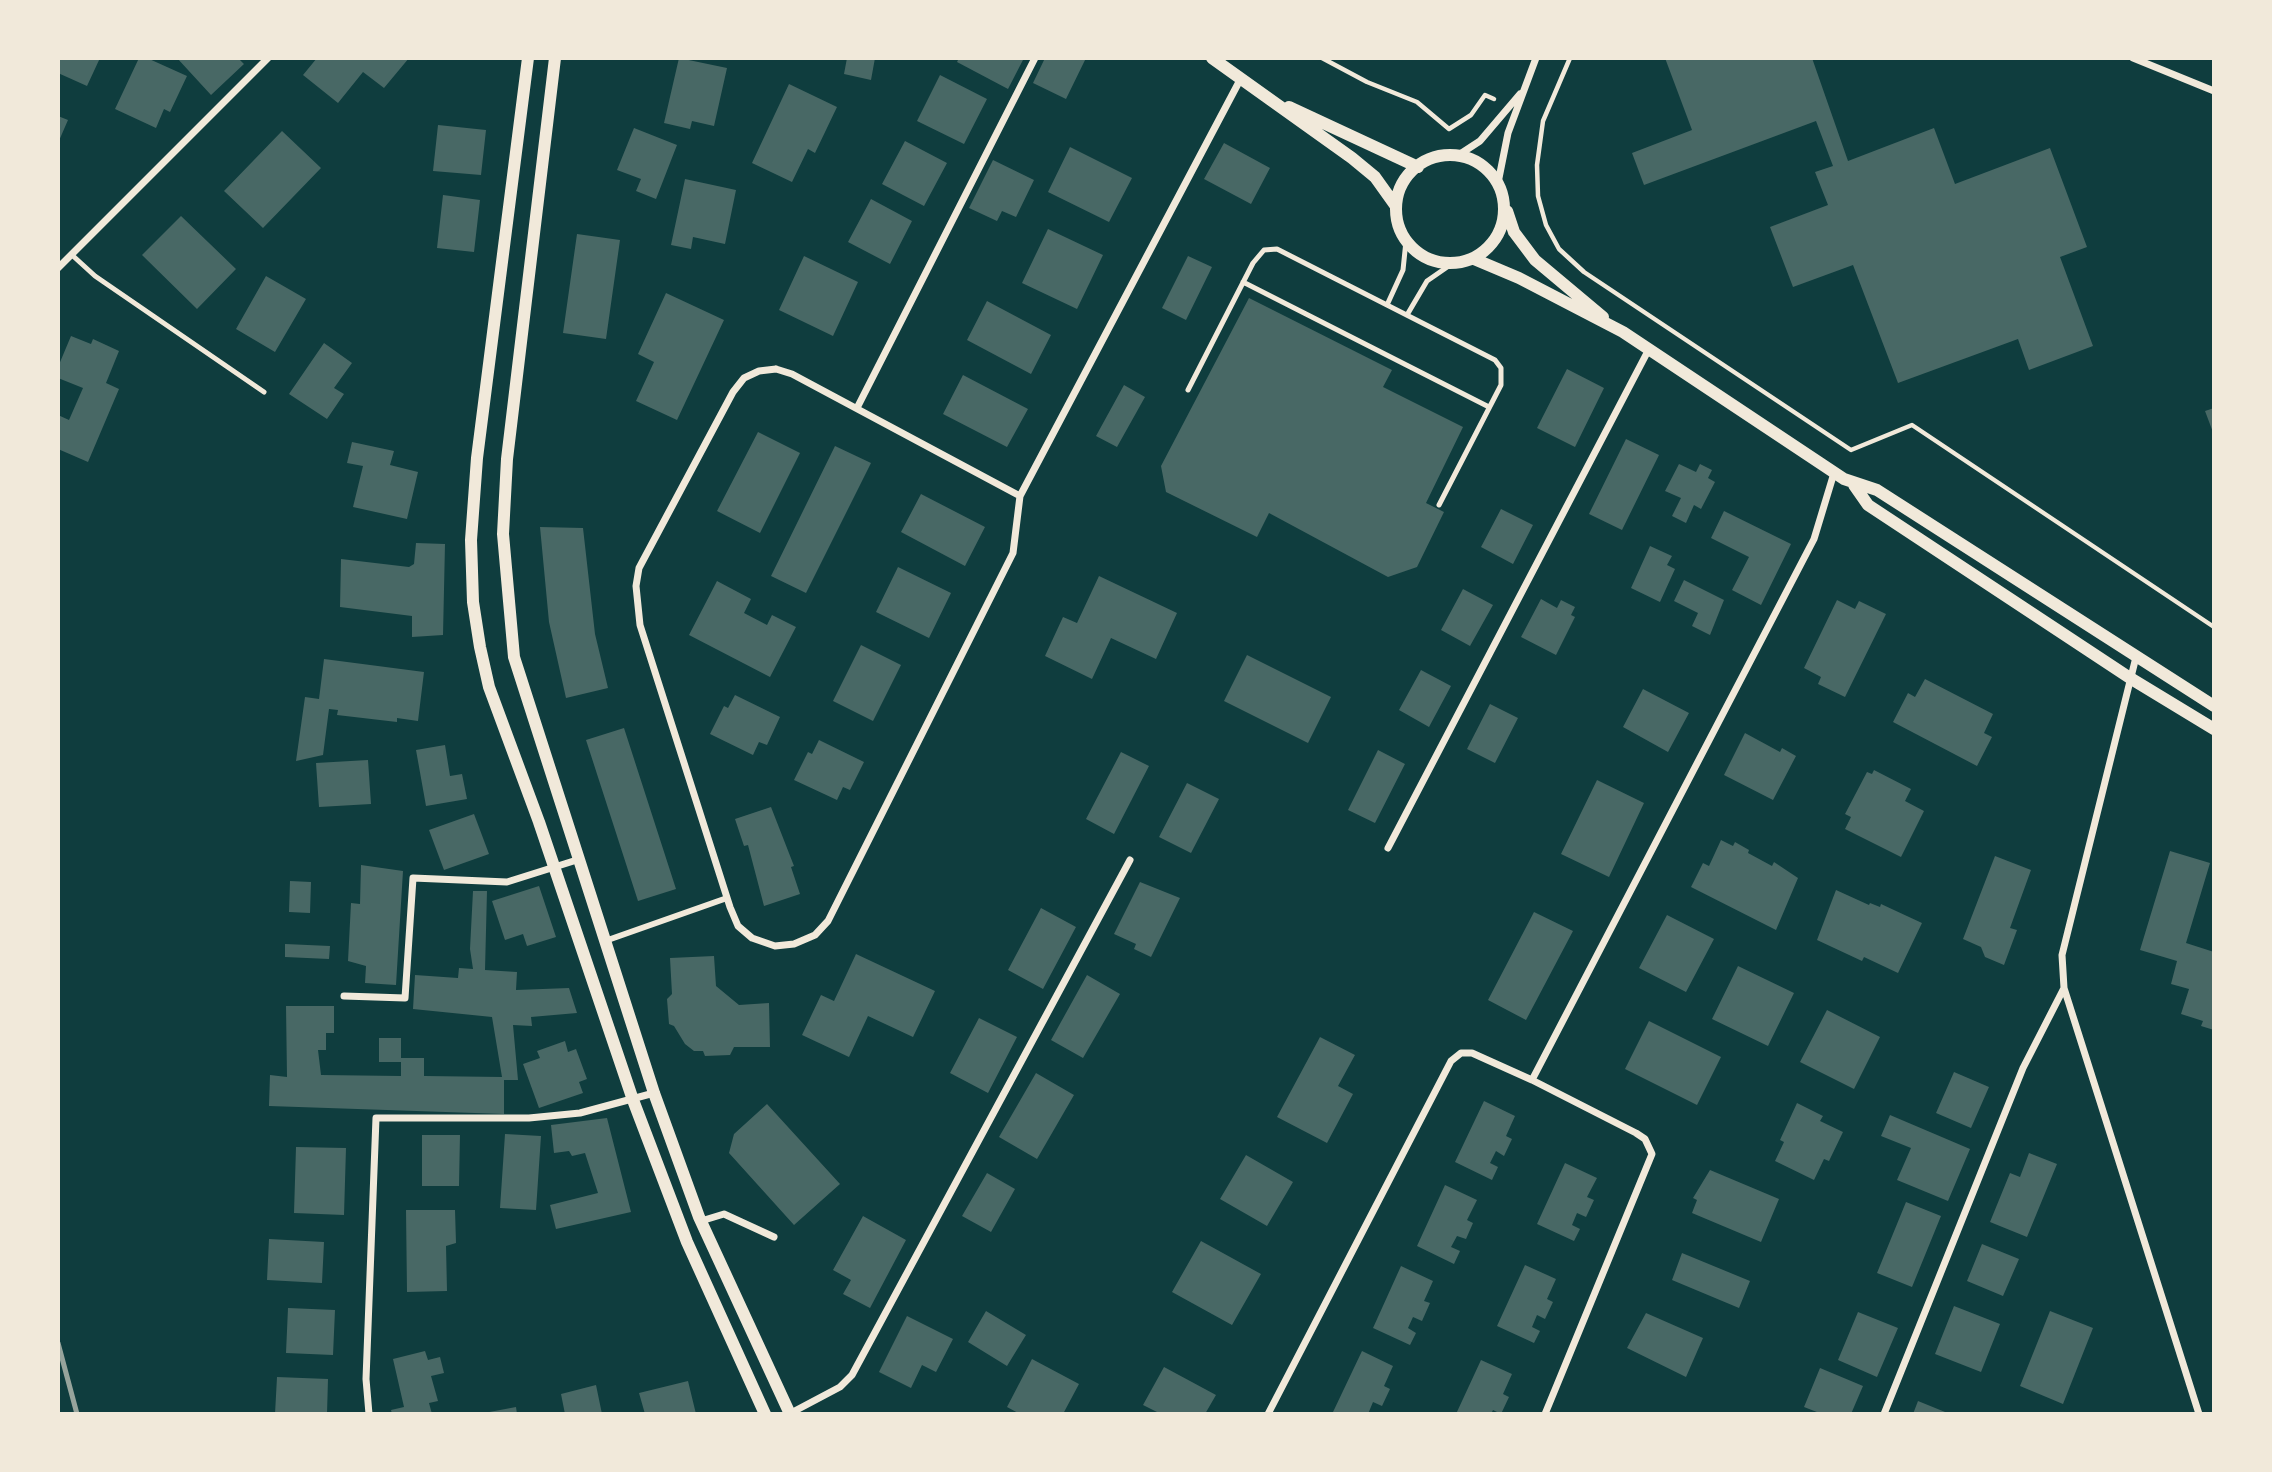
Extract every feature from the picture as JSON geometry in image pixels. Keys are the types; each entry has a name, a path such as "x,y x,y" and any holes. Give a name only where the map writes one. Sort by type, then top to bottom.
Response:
{"street":[{"path":"58,268 268,58"},
{"path":"528,58 477,458 471,540 473,602 489,687 554,867 633,1100 687,1242 765,1414"},
{"path":"555,58 507,459 503,534 514,657 654,1093 701,1221 790,1414 839,1387 852,1375 1130,860"},
{"path":"857,408 1035,58"},
{"path":"1212,58 1375,177 1395,205 1397,221 1406,241 1421,255 1453,263 1475,260 1519,278 1623,332 1834,473 1854,485 1877,491 2214,706"},
{"path":"1457,156 1480,141 1514,107 1536,58"},
{"path":"2133,58 2214,91"},
{"path":"1020,496 792,374 776,369 759,371 744,378 733,392 639,568 636,586 640,625 727,898 738,926 752,938 775,946 794,944 815,935 828,921 1013,553 1020,496 1240,80"},
{"path":"1257,92 1418,167"},
{"path":"1514,107 1498,183 1514,232 1535,260 1623,332"},
{"path":"1395,205 1404,182 1427,160 1457,156 1479,163 1498,183"},
{"path":"1475,260 1498,236 1503,221 1504,204"},
{"path":"1388,848 1649,349"},
{"path":"1532,1080 1814,540 1834,473"},
{"path":"1854,485 1868,505 2130,678 2214,729"},
{"path":"2136,657 2062,955 2064,988 2199,1414"},
{"path":"344,996 405,998 413,878 507,882 580,859"},
{"path":"605,941 727,898"},
{"path":"1884,1414 2023,1068 2064,988"},
{"path":"1268,1414 1451,1061 1461,1053 1472,1052 1636,1133 1646,1139 1652,1154 1545,1414"},
{"path":"369,1414 366,1380 376,1118 529,1118 580,1114 654,1093"},
{"path":"701,1221 724,1214 774,1237"}],"lane":[{"path":"1387,305 1403,271 1406,241"},
{"path":"1188,390 1243,282 1264,250 1277,249 1495,360 1501,368 1501,385 1439,505"},
{"path":"72,255 95,276 264,392"},
{"path":"1407,315 1427,281 1453,263"},
{"path":"1243,282 1489,407"}],"path":[{"path":"1322,58 1367,82 1417,103 1449,129 1471,116 1485,95 1543,121"},
{"path":"1570,58 1543,121 1537,165 1538,196 1546,225 1559,249 1584,272 1851,450 1912,425 2214,627"}],"building":[{"path":"58,58 100,58 87,86 58,73"},
{"path":"139,58 147,58 187,76 170,112 164,109 156,128 115,109"},
{"path":"177,58 238,58 244,64 211,95"},
{"path":"317,58 409,58 384,88 363,72 338,103 303,75"},
{"path":"679,58 727,68 714,126 692,121 690,129 664,123"},
{"path":"847,58 875,58 871,80 844,74"},
{"path":"959,58 1024,58 1008,89 957,62"},
{"path":"1045,58 1086,58 1066,99 1033,83"},
{"path":"1665,58 1812,58 1848,161 1934,128 1955,184 2050,148 2087,247 2060,257 2093,346 2029,370 2018,339 1898,383 1853,265 1793,287 1770,227 1828,205 1815,172 1833,166 1816,121 1644,185 1632,153 1692,130"},
{"path":"940,75 987,99 964,144 917,121"},
{"path":"789,84 837,107 815,153 808,149 792,182 752,163"},
{"path":"58,116 68,120 58,143"},
{"path":"438,125 486,130 481,175 433,171"},
{"path":"634,128 677,145 656,199 636,191 641,179 617,170"},
{"path":"282,131 321,168 263,228 224,191"},
{"path":"905,141 947,163 924,206 882,184"},
{"path":"1224,143 1270,168 1251,204 1204,179"},
{"path":"1070,147 1132,178 1109,222 1048,192"},
{"path":"993,160 1034,180 1016,217 1002,211 997,221 969,208"},
{"path":"685,179 736,190 725,244 693,237 691,249 671,245"},
{"path":"443,195 480,200 474,252 437,248"},
{"path":"871,199 912,221 890,264 848,242"},
{"path":"181,216 236,269 197,309 142,255"},
{"path":"1048,229 1103,255 1077,309 1022,283"},
{"path":"577,234 620,240 606,339 563,333"},
{"path":"804,256 858,282 833,336 779,310"},
{"path":"1188,256 1212,267 1186,320 1162,308"},
{"path":"266,276 306,299 275,352 236,329"},
{"path":"666,293 724,320 677,420 636,401 654,362 638,354"},
{"path":"1249,298 1392,370 1383,387 1463,427 1426,503 1444,512 1417,567 1388,577 1269,513 1257,537 1166,492 1161,466"},
{"path":"987,301 1051,335 1031,374 967,340"},
{"path":"71,336 91,344 93,339 119,351 106,383 119,389 88,462 58,449 58,415 69,420 83,388 58,378 58,367"},
{"path":"324,343 352,363 334,388 344,394 327,419 289,394"},
{"path":"1567,369 1604,388 1575,447 1537,428"},
{"path":"963,375 1028,409 1007,447 943,414"},
{"path":"1124,385 1145,397 1117,447 1096,436"},
{"path":"2214,408 2214,435 2205,411"},
{"path":"758,432 800,453 760,533 717,511"},
{"path":"1626,439 1659,455 1622,530 1589,514"},
{"path":"352,442 394,451 390,465 418,472 407,519 353,507 363,466 347,463"},
{"path":"835,446 871,463 806,593 771,576"},
{"path":"1679,464 1696,472 1700,464 1712,470 1708,478 1715,482 1701,509 1694,505 1686,523 1672,516 1681,498 1665,491"},
{"path":"921,494 985,527 965,566 901,532"},
{"path":"1501,509 1533,525 1513,564 1481,547"},
{"path":"1724,511 1791,544 1761,605 1732,590 1749,557 1711,538"},
{"path":"540,527 583,528 595,634 608,688 566,698 549,622"},
{"path":"416,543 445,544 443,635 412,637 412,616 340,607 341,559 409,567 414,564"},
{"path":"1650,546 1672,556 1667,565 1675,569 1660,602 1631,588"},
{"path":"898,567 951,593 929,638 876,612"},
{"path":"1099,576 1177,613 1156,659 1111,638 1092,679 1045,656 1063,617 1077,623"},
{"path":"1684,580 1724,600 1710,635 1692,626 1698,613 1674,601"},
{"path":"717,581 751,599 744,613 767,625 772,615 796,627 770,677 689,635"},
{"path":"1463,589 1493,605 1470,646 1441,630"},
{"path":"1541,599 1557,608 1561,600 1575,607 1571,615 1575,617 1556,655 1521,637"},
{"path":"1837,600 1855,609 1859,601 1886,614 1845,697 1818,684 1821,677 1804,668"},
{"path":"861,645 901,665 873,721 833,701"},
{"path":"1247,655 1331,697 1308,743 1224,701"},
{"path":"324,659 424,672 418,721 397,718 397,722 337,715 338,710 329,709 323,755 296,761 305,697 319,699"},
{"path":"1421,670 1451,686 1429,727 1399,710"},
{"path":"1925,679 1993,714 1984,733 1992,737 1977,766 1893,722 1908,693 1915,697"},
{"path":"1643,689 1689,713 1668,752 1623,727"},
{"path":"735,695 780,717 767,745 759,742 753,755 710,734 724,706 728,708"},
{"path":"1490,704 1518,718 1495,763 1467,749"},
{"path":"624,728 676,889 638,901 586,740"},
{"path":"1745,733 1780,752 1782,748 1796,756 1773,800 1724,775"},
{"path":"819,740 864,762 850,790 843,787 837,800 794,780 808,752 812,754"},
{"path":"445,745 450,776 462,774 467,799 426,806 416,750"},
{"path":"1378,750 1405,764 1375,823 1348,810"},
{"path":"1121,752 1149,766 1114,834 1086,819"},
{"path":"368,760 371,804 319,807 316,763"},
{"path":"1874,770 1911,789 1905,801 1924,811 1901,857 1845,829 1851,817 1845,814 1867,772 1872,774"},
{"path":"1597,780 1644,803 1609,877 1561,854"},
{"path":"1187,783 1219,799 1191,853 1159,837"},
{"path":"771,807 794,866 791,867 800,894 764,906 748,845 744,846 735,819"},
{"path":"474,814 489,854 444,870 429,830"},
{"path":"1721,840 1733,846 1735,842 1749,850 1748,853 1772,866 1774,862 1798,878 1776,930 1691,887 1703,863 1709,866"},
{"path":"2170,851 2210,863 2186,943 2214,952 2214,1030 2201,1026 2203,1021 2181,1014 2189,989 2171,984 2177,961 2140,950"},
{"path":"1995,856 2031,870 2010,928 2017,930 2004,965 1985,957 1981,947 1963,939"},
{"path":"361,865 403,871 396,985 365,983 366,966 348,961 351,903 360,904"},
{"path":"290,881 311,882 310,913 289,912"},
{"path":"1140,882 1180,898 1151,957 1134,949 1136,944 1114,934"},
{"path":"539,886 556,937 527,946 523,934 505,940 492,901"},
{"path":"1836,890 1869,905 1870,903 1880,907 1881,904 1922,923 1898,973 1864,957 1862,961 1817,940"},
{"path":"473,891 487,891 485,970 517,972 516,990 569,988 577,1013 531,1017 532,1026 513,1025 518,1080 504,1080 504,1114 269,1106 270,1075 287,1077 286,1006 334,1006 334,1033 326,1033 326,1050 318,1050 321,1075 401,1076 401,1062 379,1062 379,1038 401,1038 401,1058 424,1058 424,1076 502,1077 492,1017 413,1009 415,975 458,978 459,968 473,969 470,949"},
{"path":"1041,908 1076,927 1043,989 1008,970"},
{"path":"1534,912 1573,931 1526,1020 1488,1000"},
{"path":"1667,915 1714,939 1686,992 1639,968"},
{"path":"285,944 330,946 329,959 285,957"},
{"path":"856,954 935,991 913,1037 868,1016 849,1057 802,1035 821,995 834,1001"},
{"path":"714,956 716,986 739,1005 769,1003 770,1047 734,1047 730,1055 705,1056 703,1051 694,1051 685,1044 674,1026 669,1024 667,999 672,994 670,958"},
{"path":"1738,966 1794,993 1768,1046 1712,1019"},
{"path":"1087,975 1120,994 1083,1058 1051,1040"},
{"path":"1827,1010 1880,1037 1854,1089 1800,1062"},
{"path":"979,1018 1017,1037 988,1093 950,1073"},
{"path":"1649,1021 1721,1057 1697,1105 1625,1069"},
{"path":"1320,1037 1355,1055 1338,1086 1353,1094 1327,1143 1277,1117"},
{"path":"565,1041 568,1052 576,1049 587,1079 579,1082 583,1093 539,1108 523,1064 540,1058 537,1051"},
{"path":"1954,1072 1989,1087 1971,1128 1936,1113"},
{"path":"1036,1073 1074,1095 1037,1159 999,1137"},
{"path":"1484,1101 1515,1116 1506,1136 1512,1139 1504,1156 1496,1151 1490,1163 1498,1167 1492,1180 1455,1162"},
{"path":"1797,1103 1823,1116 1820,1121 1843,1132 1829,1161 1824,1159 1814,1180 1775,1161 1784,1142 1780,1140"},
{"path":"767,1104 840,1184 794,1225 729,1153 734,1134"},
{"path":"1890,1115 1970,1149 1948,1201 1897,1180 1911,1148 1881,1136"},
{"path":"607,1118 631,1212 556,1229 550,1205 598,1193 585,1153 572,1156 569,1151 554,1153 551,1125"},
{"path":"505,1134 541,1136 536,1210 500,1208"},
{"path":"422,1135 460,1135 459,1186 422,1186"},
{"path":"296,1147 346,1148 344,1215 294,1213"},
{"path":"2029,1153 2057,1164 2027,1237 1990,1222 2010,1173 2020,1177"},
{"path":"1246,1155 1293,1182 1267,1226 1220,1199"},
{"path":"1565,1163 1597,1178 1587,1197 1594,1200 1586,1217 1577,1213 1572,1225 1580,1229 1574,1241 1537,1224"},
{"path":"1710,1170 1779,1199 1761,1242 1692,1213 1697,1200 1693,1198"},
{"path":"987,1173 1015,1189 991,1232 962,1216"},
{"path":"1445,1185 1477,1200 1467,1220 1473,1223 1466,1239 1457,1236 1451,1247 1460,1251 1454,1264 1417,1246"},
{"path":"1906,1202 1941,1216 1912,1287 1877,1273"},
{"path":"406,1210 455,1210 456,1243 446,1246 447,1291 407,1292"},
{"path":"863,1216 906,1240 870,1308 843,1294 851,1280 833,1270"},
{"path":"269,1239 324,1242 322,1283 267,1280"},
{"path":"1201,1241 1261,1274 1232,1325 1172,1292"},
{"path":"1982,1244 2019,1259 2003,1296 1967,1281"},
{"path":"1682,1253 1750,1281 1739,1308 1672,1280"},
{"path":"1525,1265 1556,1279 1547,1299 1553,1302 1545,1319 1537,1315 1532,1327 1540,1331 1534,1343 1497,1326"},
{"path":"1401,1266 1433,1281 1424,1301 1430,1303 1422,1321 1413,1317 1408,1328 1416,1333 1410,1345 1373,1328"},
{"path":"1954,1306 2000,1324 1981,1372 1935,1354"},
{"path":"288,1308 335,1310 333,1355 286,1353"},
{"path":"986,1311 1026,1335 1007,1366 968,1342"},
{"path":"2050,1311 2093,1328 2063,1404 2020,1386"},
{"path":"1858,1312 1898,1328 1877,1377 1838,1360"},
{"path":"1646,1313 1703,1338 1686,1377 1627,1348"},
{"path":"907,1316 953,1339 936,1372 922,1365 911,1388 879,1372"},
{"path":"425,1351 428,1360 440,1357 444,1373 431,1376 438,1401 429,1403 432,1414 392,1414 391,1410 404,1407 393,1359"},
{"path":"1362,1351 1393,1366 1384,1386 1390,1389 1382,1406 1373,1402 1368,1414 1337,1414 1333,1412"},
{"path":"1032,1359 1079,1384 1063,1414 1020,1414 1007,1407"},
{"path":"1481,1360 1512,1374 1503,1394 1509,1397 1501,1414 1493,1410 1491,1414 1456,1414"},
{"path":"1164,1367 1216,1395 1205,1414 1161,1414 1143,1405"},
{"path":"1820,1368 1863,1386 1851,1414 1822,1414 1804,1407"},
{"path":"277,1377 328,1379 327,1414 275,1414"},
{"path":"688,1381 696,1414 645,1414 639,1393"},
{"path":"596,1385 602,1414 565,1414 561,1394"},
{"path":"1918,1401 1950,1414 1913,1414"},
{"path":"516,1407 517,1414 484,1413"}],"railway":[{"path":"58,1343 77,1414"}]}
